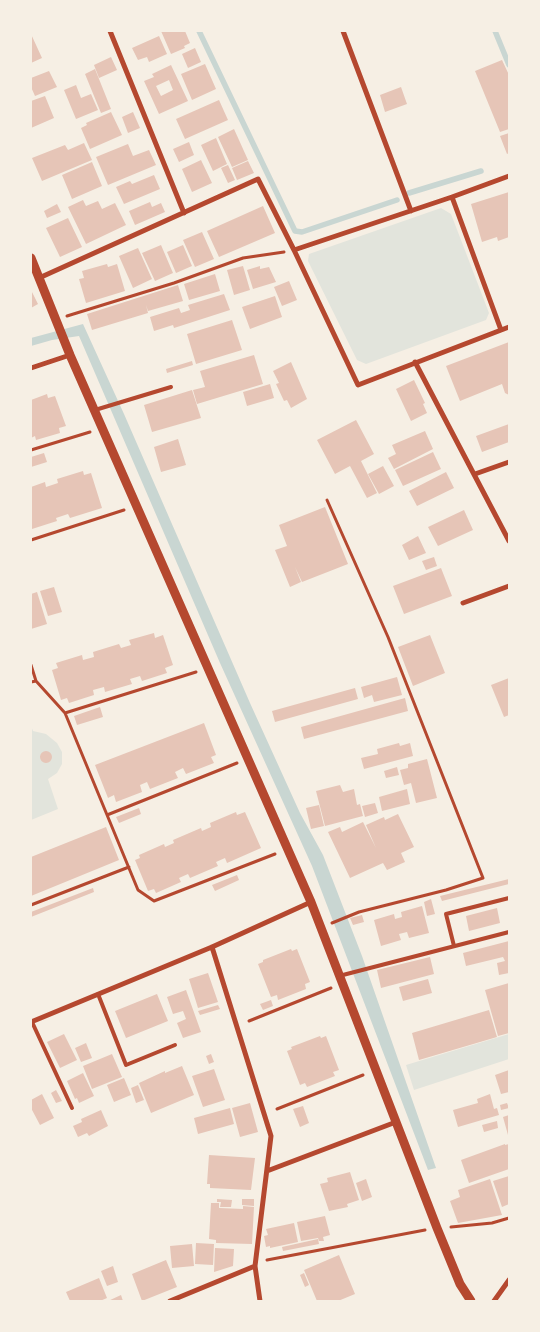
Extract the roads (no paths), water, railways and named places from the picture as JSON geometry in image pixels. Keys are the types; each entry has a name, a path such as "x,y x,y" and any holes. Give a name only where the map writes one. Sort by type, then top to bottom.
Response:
{"street":[{"path":"110,31 184,213"},
{"path":"343,31 411,211"},
{"path":"294,250 509,176"},
{"path":"39,278 258,179 358,385 509,327"},
{"path":"452,197 501,330"},
{"path":"31,258 68,351 310,902 437,1228 460,1284 471,1301"},
{"path":"31,368 68,351"},
{"path":"415,362 509,541"},
{"path":"475,474 509,462"},
{"path":"463,603 509,586"},
{"path":"32,1022 212,947 310,902"},
{"path":"212,947 271,1136 255,1266 260,1301"},
{"path":"267,1171 396,1122"},
{"path":"170,1301 255,1266"},
{"path":"494,1301 509,1280"}],"lane":[{"path":"94,410 171,387"},
{"path":"454,946 446,914 509,898"},
{"path":"339,976 509,932"},
{"path":"98,994 126,1065 175,1045"},
{"path":"32,1022 72,1108"}],"waterway":[{"path":"199,31 295,231 302,232 397,200"},
{"path":"495,31 509,65"},
{"path":"409,193 481,171"}]}
